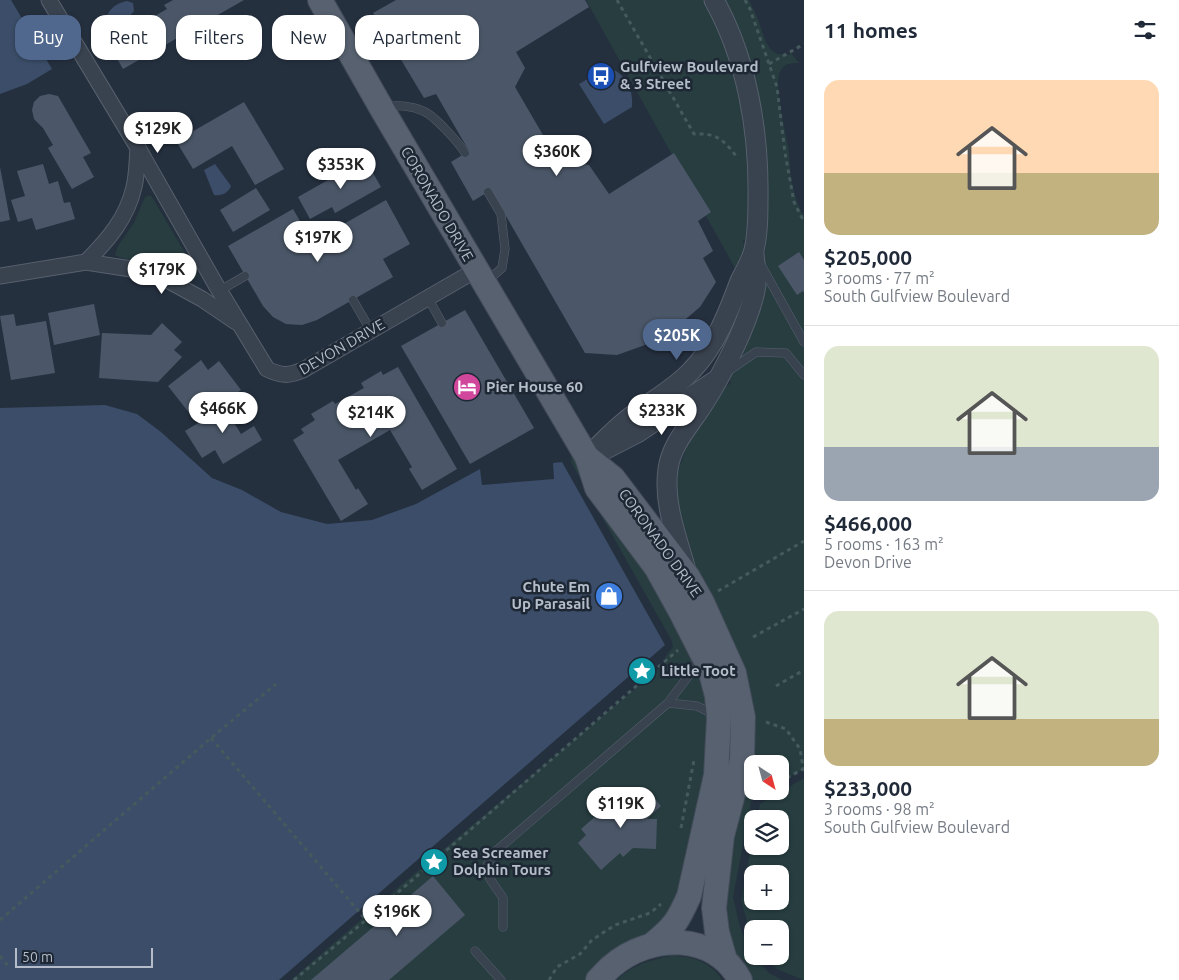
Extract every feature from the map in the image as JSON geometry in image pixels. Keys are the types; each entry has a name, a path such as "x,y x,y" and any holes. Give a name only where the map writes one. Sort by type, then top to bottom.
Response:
{"main road":[{"name":"CORONADO DRIVE","path":"322,0 382,109 587,457 597,488 656,567 689,649 710,669 717,696 719,718 716,775 689,896 681,914 671,929 653,944"},
{"name":"CORONADO DRIVE","path":"587,457 613,478 688,577 702,602 734,673 743,717 742,760 722,836 714,908 717,932 725,960"},
{"path":"598,980 612,965 631,953 653,944 672,942 693,943 710,949 725,960 740,980"}],"street":[{"path":"50,0 239,324"},
{"path":"688,577 666,497 668,468 682,433 702,406 718,379 750,308 756,283 754,250 758,220 757,156 747,87 736,51 714,0"},
{"path":"86,262 109,239 124,217 135,187 138,148"},
{"path":"587,457 623,423 669,390 692,370 711,345 728,314 754,250"},
{"name":"DEVON DRIVE","path":"0,276 86,262 131,269 168,281 202,299 239,324 267,369 280,375 292,375 428,298 480,276"},
{"path":"587,457 637,433 718,379"}],"lane":[{"path":"382,109 395,104 424,111 458,142 465,153"},
{"path":"480,276 502,268 504,249 501,214 488,192"},
{"path":"754,250 804,342"},
{"path":"219,291 246,276"},
{"path":"428,298 442,323"},
{"path":"353,300 371,331"},
{"path":"718,379 756,352 786,353 804,375"},
{"path":"503,927 503,898 490,879 487,865 496,851 668,703 689,675 696,662 689,649"},
{"path":"668,703 697,706 719,718"},
{"path":"475,951 501,980"}],"path":[{"path":"617,0 694,134 708,133 724,141 736,156"},
{"path":"745,0 750,9 777,87 785,153 794,202 804,222"},
{"path":"770,64 804,44"},
{"path":"702,602 804,541"},
{"path":"754,637 804,609"},
{"path":"689,649 689,675"},
{"path":"294,980 689,649"},
{"path":"776,686 804,670"},
{"path":"0,920 210,738 276,684"},
{"path":"766,722 786,729 800,749 804,770 789,778"},
{"path":"210,738 366,920"},
{"path":"680,831 694,763 694,753"},
{"path":"548,980 557,967 580,954 592,940 615,925 650,912 661,904 664,897"},
{"path":"0,956 9,967"}],"green space":[{"path":"586,0 703,0 716,27 736,86 747,149 748,211 745,240 743,240 744,248 735,268"},
{"path":"725,0 749,0 768,45 777,53 783,55 792,54 799,63 783,67 778,79 792,184 804,216 804,769 789,777 789,755 749,755 676,497 678,471 690,439 710,413 725,387 731,383 729,380 759,312 766,284 764,257 766,247 764,246 768,185 766,153 756,88 738,27"},
{"path":"149,195 152,197 198,275 192,282 157,267 115,255 118,246 134,223 145,197"},
{"path":"572,450 574,458 626,537 670,612 696,662 708,703 709,735 698,809 684,873 667,917 660,926 641,936 641,938 585,980 291,980 668,661 665,657 673,647 672,641 571,462"},
{"path":"804,778 804,980 775,968 772,965 789,965 789,920 747,920 741,900 744,884 744,910 789,910 789,865 748,865 750,855 789,855 789,810 759,810 760,804 767,800 789,800 789,787"},
{"path":"744,794 744,800 753,800 749,810 744,810 744,839 733,897 744,937 744,965 762,965 769,973 782,980 754,980 750,978 733,955 724,909 732,839"},
{"path":"672,956 687,957 707,964 722,980 617,980 629,970 657,959"}],"water":[{"path":"0,0 11,0 20,15 15,15 15,60 47,60 52,69 27,84 0,94"},
{"path":"127,1 133,3 134,11 130,15 108,15 119,4"},
{"path":"608,67 624,78 630,87 632,107 604,124 579,84"},
{"path":"215,164 231,186 224,194 220,195 214,195 204,170"},
{"path":"105,405 137,414 161,432 212,478 242,490 281,512 327,524 372,520 416,504 480,469 482,485 554,479 553,463 562,462 665,645 279,980 0,980 0,408"}],"building":[{"path":"173,0 244,0 218,15 176,15 176,39 166,44 166,15 157,15 167,9 164,5"},
{"path":"396,0 585,0 589,7 516,52 525,68 515,87 557,159 589,165 609,194 674,153 711,212 698,221 713,251 703,258 716,282 700,307 674,329 645,345 617,355 585,353 491,190 473,201 451,162 469,151 436,94 424,98 401,60 479,60 479,15 374,15 373,13"},
{"path":"118,60 139,60 123,69"},
{"path":"49,94 58,96 91,153 83,157 94,177 72,189 48,148 53,145 43,128 34,119 32,110 34,102 40,96"},
{"path":"244,102 284,169 255,185 232,146 193,169 176,141"},
{"path":"365,159 381,187 335,213 332,207 310,219 298,197"},
{"path":"43,164 49,184 58,181 64,203 70,202 75,219 36,230 32,218 18,222 11,200 25,196 17,171"},
{"path":"0,167 10,220 0,222"},
{"path":"256,188 270,210 233,232 220,210"},
{"path":"386,200 410,244 383,259 393,277 317,320 302,325 286,324 273,317 263,306 228,246 293,209 312,242"},
{"path":"799,252 804,260 804,293 803,291 797,295 778,266"},
{"path":"94,304 100,335 54,345 48,313"},
{"name":"Pier House 60","path":"465,310 534,428 470,464 401,346"},
{"path":"14,314 16,326 46,321 55,373 11,380 0,316"},
{"path":"162,323 182,342 174,350 182,357 158,382 99,378 102,333 151,335"},
{"path":"201,360 208,370 219,361 241,390 208,415 201,406 190,414 168,386"},
{"path":"398,367 457,469 422,490 409,469 412,467 390,430 338,460 356,490 358,488 368,504 341,521 293,440 304,433 301,429 315,420 311,414 333,401 335,404 364,388 361,383 381,371 383,375"},
{"path":"238,399 246,413 233,421 241,434 254,426 262,440 223,464 215,450 202,458 185,431"},
{"path":"645,787 661,806 647,819 657,819 656,849 633,848 623,857 620,853 601,870 578,843 586,835 581,829 614,800 621,808"},
{"path":"433,876 465,915 389,980 311,980"}],"place":[{"name":"Gulfview Boulevard & 3 Street","path":"601,76"},
{"name":"Pier House 60","path":"467,387"},
{"name":"Chute Em Up Parasail","path":"609,596"},
{"name":"Little Toot","path":"642,671"},
{"name":"Sea Screamer Dolphin Tours","path":"434,862"}]}
